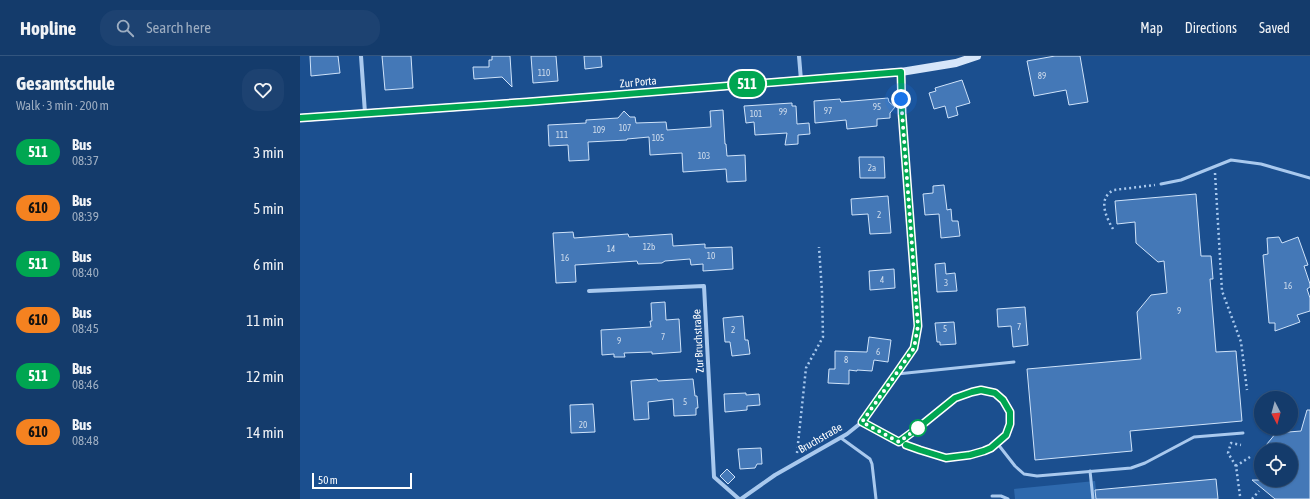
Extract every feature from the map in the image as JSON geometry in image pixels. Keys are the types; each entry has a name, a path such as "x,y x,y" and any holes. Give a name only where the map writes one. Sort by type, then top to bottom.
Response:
{"main road":[{"name":"Zur Porta","path":"300,118 901,72 956,64 976,56"}],"street":[{"path":"361,56 365,114"},
{"path":"799,56 801,80"},
{"name":"Bruchstraße","path":"740,499 775,475 841,438 862,422 914,348 918,326 902,121 901,72"},
{"name":"Zur Bruchstraße","path":"589,291 704,286 714,477 740,499"}],"lane":[{"path":"1161,184 1181,180 1231,160 1261,164 1310,178"},
{"path":"896,374 1014,362"},
{"path":"862,422 899,442 946,458 953,458 970,455 991,448 1006,435 1010,424 1010,412 1003,400 995,393 981,390 955,398 899,442"},
{"path":"997,443 1015,466 1024,474 1037,476 1131,468 1145,463 1194,437 1243,433"},
{"path":"841,438 870,460 872,464 876,499"},
{"path":"1090,471 1093,499"},
{"path":"992,496 1001,496 1008,499"}],"path":[{"path":"1214,167 1222,291 1241,342 1247,390"},
{"path":"1113,229 1107,218 1104,207 1105,198 1109,193 1114,190 1161,184"},
{"path":"796,464 806,368 823,337 822,292 818,247"},
{"path":"1240,496 1236,466 1228,453 1231,443 1241,445"},
{"path":"1236,466 1250,457"},
{"path":"1252,499 1259,491"}],"shaded area":[{"path":"1095,481 1097,499 1015,499 1014,489"}],"building":[{"path":"310,56 338,56 340,73 311,76"},
{"path":"382,56 411,56 413,88 385,90"},
{"path":"492,56 510,56 512,87 502,77 474,79 473,67 489,67 489,60 492,60"},
{"path":"531,56 556,56 558,81 533,83"},
{"path":"584,56 601,56 602,67 585,69"},
{"path":"1055,56 1080,56 1088,102 1069,105 1066,90 1034,96 1027,61"},
{"path":"962,80 970,103 956,107 958,115 948,118 945,106 934,109 929,93 936,91 935,88"},
{"path":"888,98 889,102 895,107 890,113 890,118 877,119 877,126 847,129 846,120 815,123 814,101 840,99 841,102"},
{"path":"792,103 792,106 796,106 797,124 809,123 810,134 798,135 798,144 785,145 787,133 755,135 754,122 746,123 744,106"},
{"path":"723,110 727,156 745,155 746,181 727,182 726,169 683,172 682,153 650,155 649,137 588,142 589,160 569,161 568,145 549,146 548,125 586,123 586,120 618,118 624,111 630,117 635,117 636,123 666,122 667,130 711,127 710,111"},
{"path":"859,157 884,157 885,178 860,178"},
{"path":"944,185 947,210 951,209 952,221 958,221 960,236 941,238 939,214 925,215 923,194 933,193 933,186"},
{"path":"1196,194 1201,256 1211,256 1213,279 1210,279 1216,352 1236,351 1242,421 1130,431 1132,451 1035,460 1027,369 1141,359 1137,312 1151,295 1167,293 1164,261 1158,262 1136,243 1135,222 1117,224 1115,201"},
{"path":"888,196 891,233 870,234 868,214 852,215 851,199"},
{"path":"573,232 574,238 628,234 629,237 672,234 673,246 705,244 705,248 732,247 733,269 703,271 703,264 691,265 690,259 665,261 662,263 638,264 637,261 575,265 576,282 556,283 553,233"},
{"path":"1279,237 1282,243 1298,237 1308,265 1304,266 1310,284 1310,287 1307,289 1310,298 1310,311 1297,315 1300,322 1275,331 1275,323 1269,323 1263,255 1268,254 1267,238"},
{"path":"945,263 946,274 955,273 957,291 937,292 935,264"},
{"path":"894,269 895,288 870,290 869,271"},
{"path":"665,302 666,320 679,319 681,352 652,354 652,352 624,353 625,357 614,357 614,354 602,355 601,330 651,327 651,303"},
{"path":"1025,307 1028,345 1013,347 1011,326 998,327 997,309"},
{"path":"743,316 745,340 748,340 750,354 732,356 730,342 725,342 723,318"},
{"path":"954,322 956,344 940,345 940,342 937,342 935,323"},
{"path":"869,337 891,340 888,362 874,360 872,371 849,370 849,384 828,383 829,369 835,369 835,351 867,352"},
{"path":"657,379 658,381 693,379 698,408 696,408 696,415 674,416 673,399 648,402 649,419 634,420 631,381"},
{"path":"746,393 746,395 759,394 760,405 747,406 747,410 725,412 724,394"},
{"path":"593,404 595,432 571,433 570,405"},
{"path":"1307,410 1310,410 1310,499 1275,499 1260,487 1298,487 1298,443 1268,443 1274,435 1298,435 1298,431 1301,431"},
{"path":"761,448 762,464 757,464 755,468 740,469 738,449"},
{"path":"727,469 735,477 728,484 720,476"},
{"path":"1216,479 1218,499 1096,499 1095,490"}],"bus line":[{"name":"511","path":"300,118 527,102 901,72 902,113 918,326 914,348 862,422 899,442 955,398 981,390 995,393 1003,400 1010,412 1010,424 1006,435 991,448 984,451 970,455 946,458 906,445"}],"route":[{"path":"901,99 918,326 914,348 862,422 899,442 918,428"}]}
